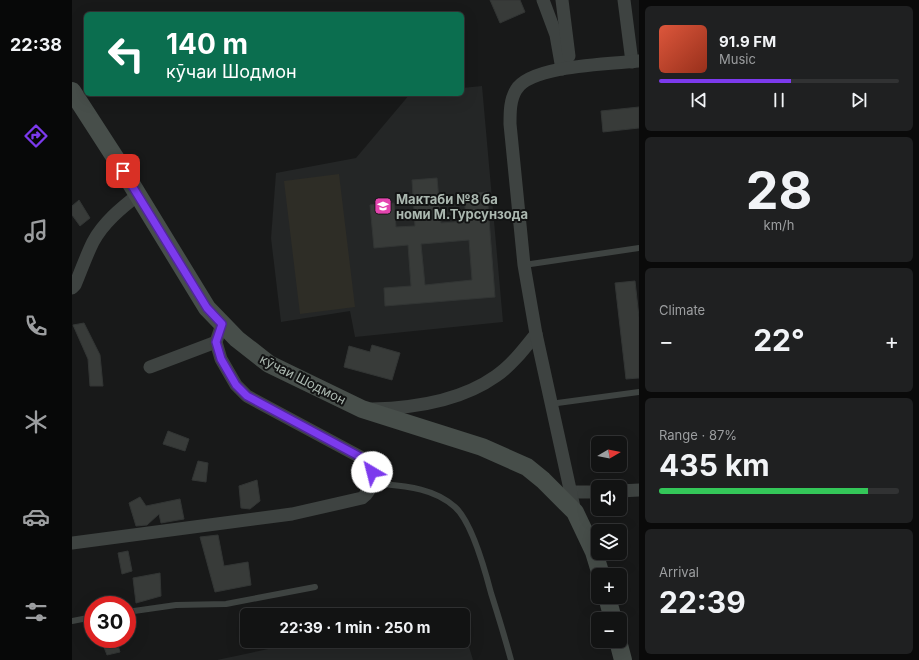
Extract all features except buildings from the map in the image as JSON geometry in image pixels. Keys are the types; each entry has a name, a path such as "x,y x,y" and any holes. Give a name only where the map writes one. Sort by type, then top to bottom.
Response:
{"main road":[{"name":"кӯчаи Шодмон","path":"72,91 207,308 242,344 269,364 362,409 482,447 527,467 543,480 575,512 594,552 599,568"},
{"path":"619,648 622,660"}],"street":[{"path":"543,0 556,34 566,69"},
{"path":"562,0 566,69"},
{"path":"575,512 550,404 524,265 510,124 510,106 516,90 525,80 539,74 566,69 635,61 624,0"},
{"path":"72,288 75,285 93,242 99,232 121,208 138,195"},
{"path":"72,543 292,514 362,498 366,494 371,483 372,472 369,463 366,460 247,396 236,385 221,359 216,342 222,324"},
{"path":"362,409 397,408 426,404 469,391 495,377 506,368 536,334"},
{"path":"150,367 216,342"},
{"path":"627,491 639,490"},
{"path":"571,492 591,492"}],"lane":[{"path":"524,265 639,248"},
{"path":"550,404 639,392"},
{"path":"371,483 417,488 443,499 454,506 462,514 480,554 511,660"},
{"path":"136,611 176,605 226,604 315,587"},
{"path":"72,621 84,619"}],"shaded area":[{"name":"Мактаби №8 ба номи М.Турсунзода","path":"482,86 503,322 355,337 350,311 281,322 271,238 276,173 356,158 408,96 464,96 464,88"},
{"path":"339,174 355,307 300,314 284,181"},
{"path":"273,648 469,648 473,660 217,660"}],"place":[{"name":"Мактаби №8 ба номи М.Турсунзода","path":"383,206"}],"route":[{"path":"123,171 207,308 222,324 216,342 221,359 236,385 247,396 366,460 371,467 372,472"}]}
